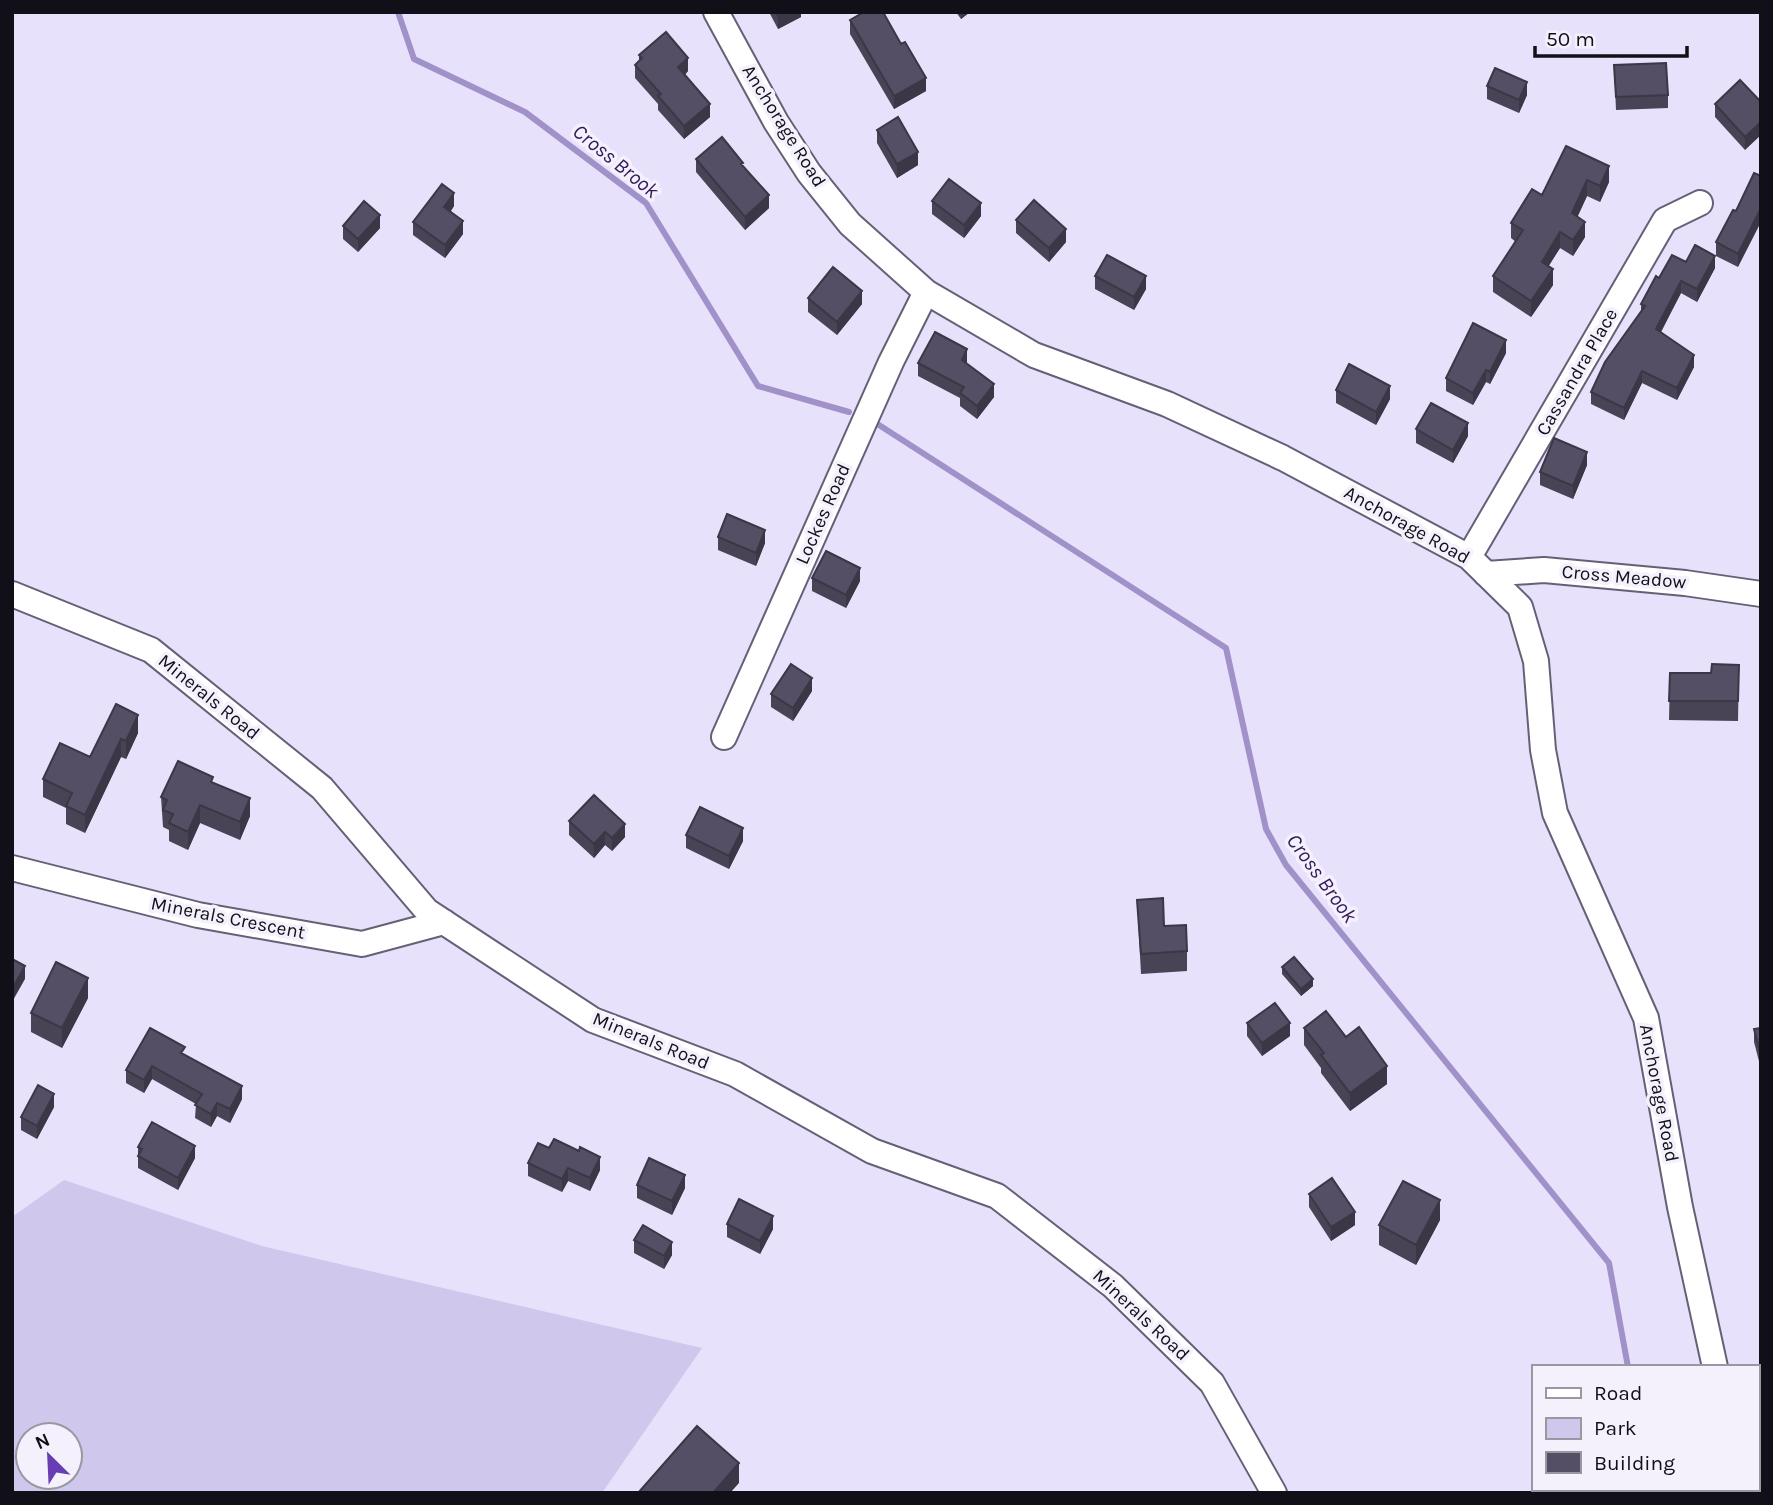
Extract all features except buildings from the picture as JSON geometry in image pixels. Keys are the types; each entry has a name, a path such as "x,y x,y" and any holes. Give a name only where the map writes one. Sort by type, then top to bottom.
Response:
{"street":[{"name":"Anchorage Road","path":"716,12 776,122 809,173 850,224 926,292 1034,355 1178,409 1283,458 1477,565 1520,607 1536,661 1543,750 1555,813 1646,1018 1680,1207 1715,1365"},
{"name":"Cassandra Place","path":"1477,565 1665,220 1700,203"},
{"name":"Lockes Road","path":"723,737 891,362 926,292"},
{"name":"Cross Meadow","path":"1477,565 1685,583 1761,594"},
{"name":"Minerals Road","path":"12,594 151,650 322,788 427,911 593,1020 735,1074 872,1151 997,1196 1112,1286 1213,1383 1274,1493"},
{"name":"Minerals Crescent","path":"12,867 198,915 362,944 444,922"}],"green space":[{"path":"64,1180 262,1246 702,1348 602,1493 12,1493 12,1217"}],"waterway":[{"name":"Cross Brook","path":"398,12 414,59 525,112 646,203 758,386 849,412"},
{"name":"Cross Brook","path":"879,425 1226,648 1266,829 1286,865 1609,1263 1628,1365"}]}
